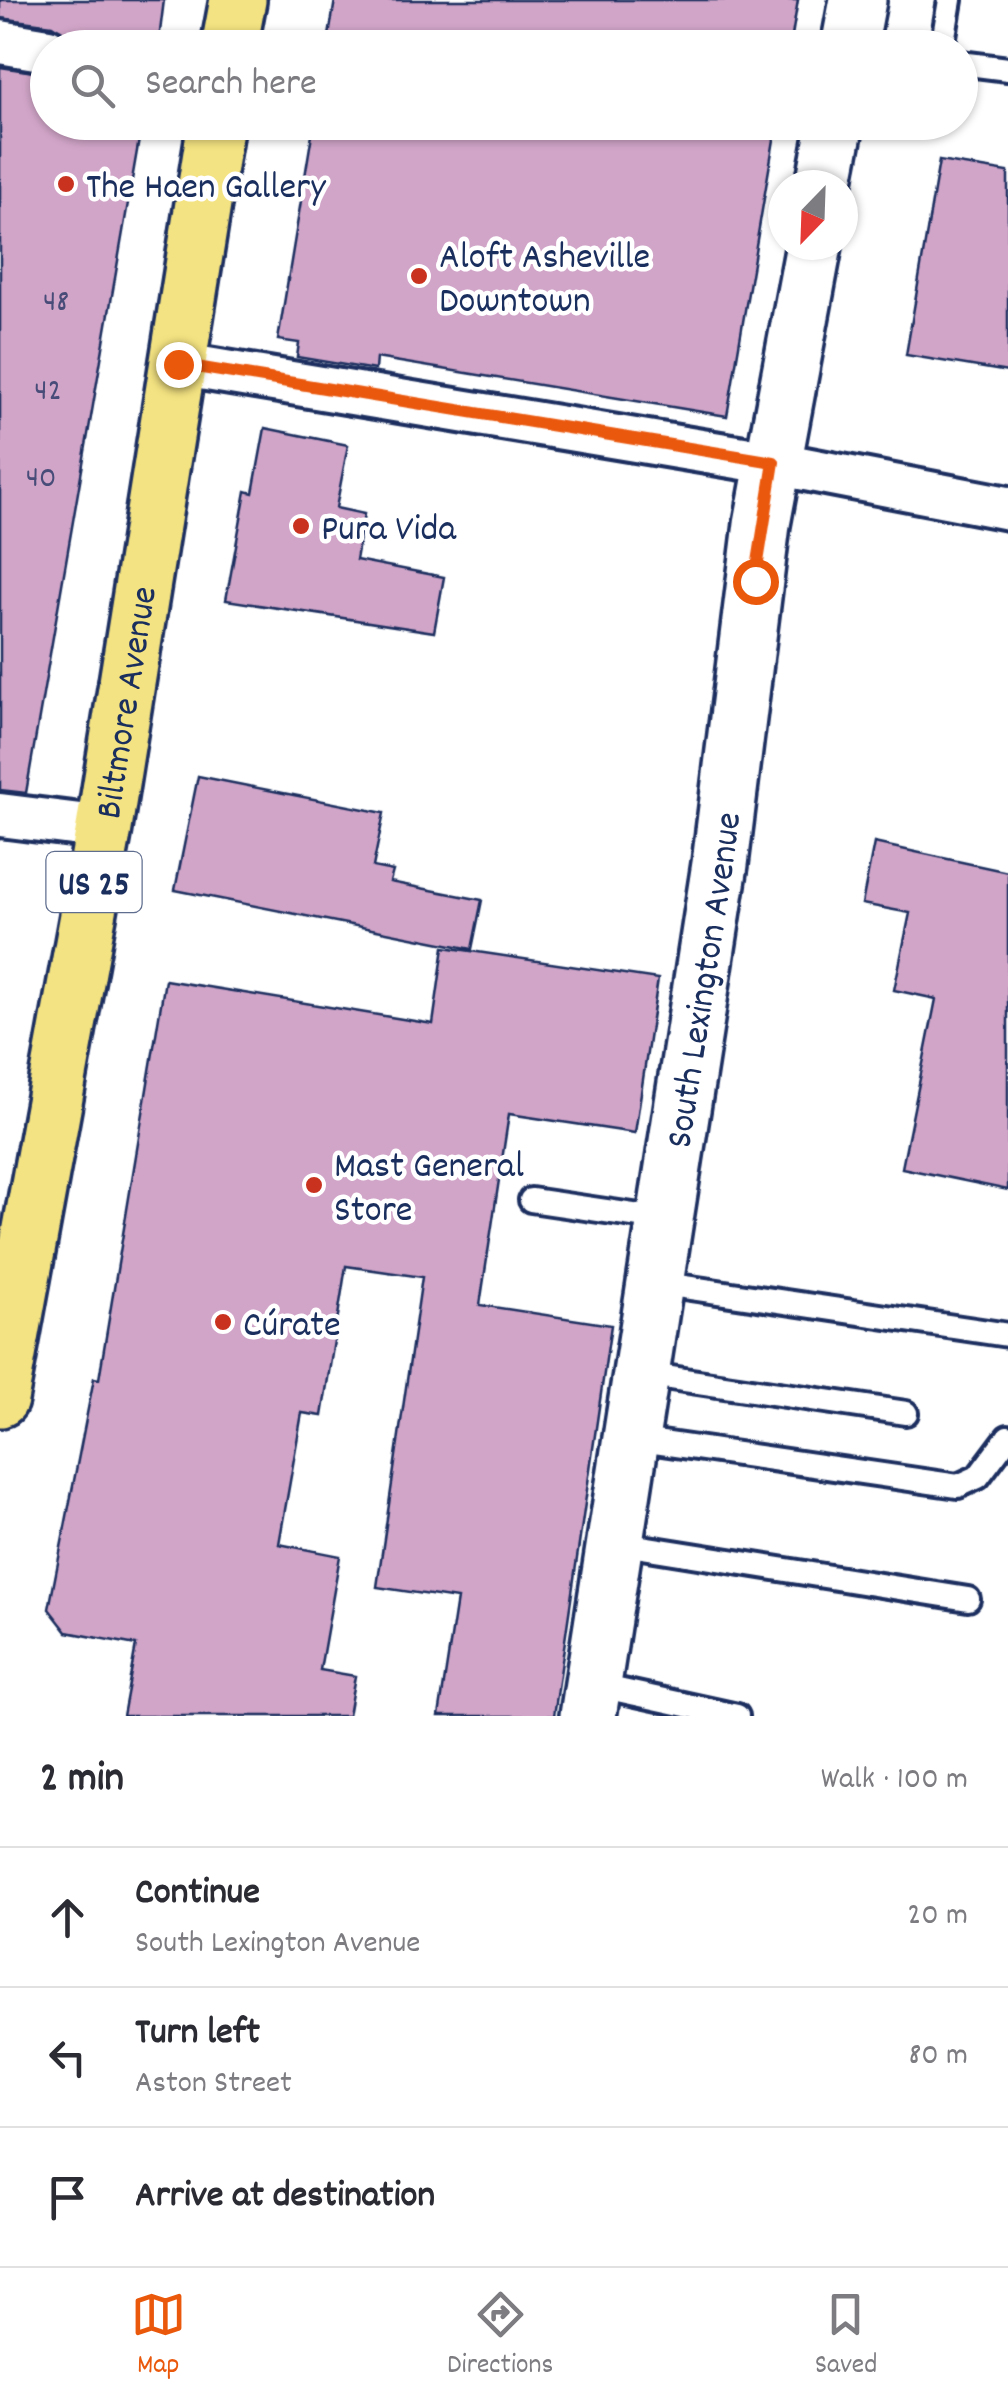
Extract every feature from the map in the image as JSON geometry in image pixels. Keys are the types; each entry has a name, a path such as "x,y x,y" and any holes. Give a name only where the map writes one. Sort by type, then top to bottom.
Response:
{"main road":[{"path":"232,30 238,0"},
{"path":"852,30 858,0"},
{"name":"Biltmore Avenue","path":"0,1399 104,828 213,140"},
{"path":"827,170 833,140"},
{"name":"South Lexington Avenue","path":"591,1700 667,1220 774,462 811,260"}],"street":[{"path":"0,42 30,47"},
{"path":"178,364 774,462 1008,508"},
{"path":"0,815 104,828"}],"lane":[{"path":"945,30 950,0"},
{"path":"978,65 1008,69"},
{"path":"531,1200 667,1220"},
{"path":"657,1283 1008,1335"},
{"path":"644,1374 906,1413"},
{"path":"634,1439 958,1486 978,1477 1008,1438"},
{"path":"617,1543 968,1599"},
{"path":"591,1700 737,1716"}],"building":[{"path":"0,0 164,0 160,30 60,30 52,25 0,18"},
{"path":"335,0 798,0 793,30 330,30"},
{"path":"0,67 30,71 30,140 139,140 26,793 0,790"},
{"path":"311,140 774,140 727,416 376,358 375,370 297,357 299,343 278,340"},
{"path":"939,161 1008,172 1008,372 906,355"},
{"path":"265,428 348,445 336,508 364,514 356,560 444,577 434,632 226,600 246,491 253,493"},
{"path":"198,776 384,813 373,867 393,871 390,882 482,900 472,949 175,890"},
{"path":"874,843 1008,872 1008,1190 902,1168 936,999 894,990 910,913 862,904"},
{"path":"444,947 658,979 635,1133 509,1114 480,1305 611,1325 554,1716 439,1716 457,1599 377,1587 422,1277 346,1266 322,1416 302,1413 279,1544 340,1556 320,1670 355,1676 348,1716 123,1716 136,1645 67,1632 49,1609 94,1378 99,1379 165,980 433,1024"}],"place":[{"name":"The Haen Gallery","path":"66,184"},
{"name":"Aloft Asheville Downtown","path":"419,276"},
{"name":"Pura Vida","path":"301,526"},
{"name":"Mast General Store","path":"314,1185"},
{"name":"Cúrate","path":"223,1322"}],"route":[{"path":"178,364 774,462 755,581"}]}
